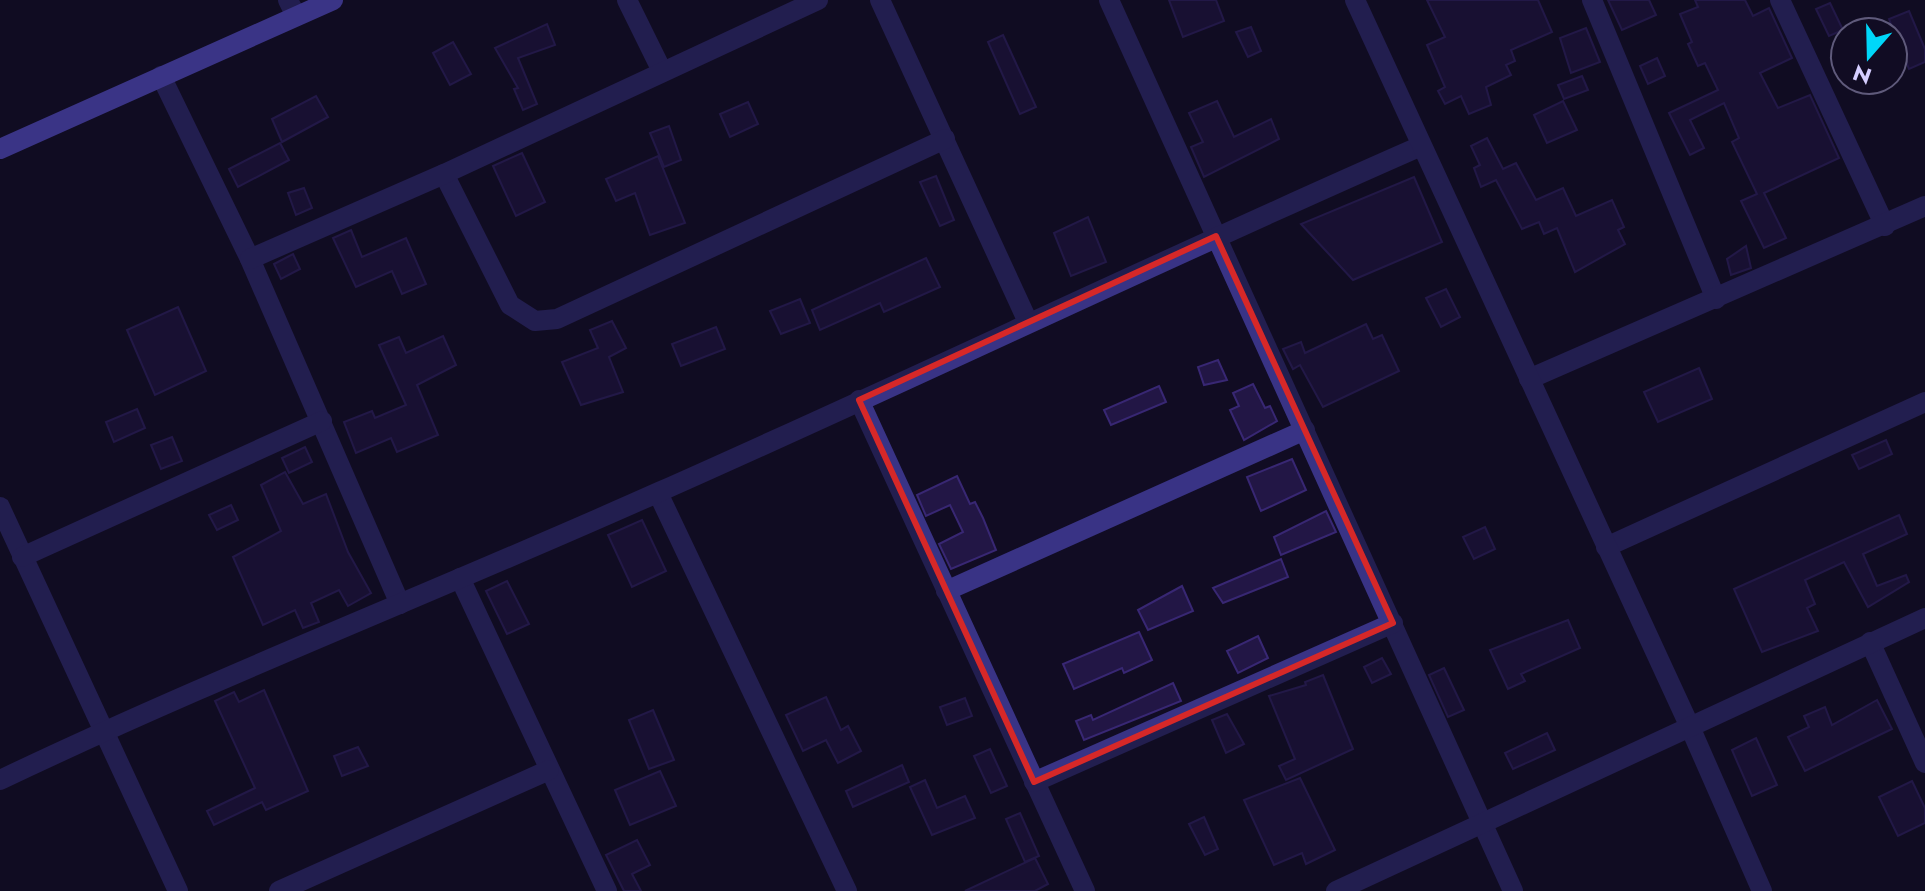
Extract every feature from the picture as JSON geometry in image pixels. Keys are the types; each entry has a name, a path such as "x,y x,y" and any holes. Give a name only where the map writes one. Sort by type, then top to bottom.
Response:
{"main road":[{"path":"0,149 161,76 292,8 333,0"}],"street":[{"path":"627,0 662,71"},
{"path":"250,259 444,174 818,0"},
{"path":"880,0 1028,322"},
{"path":"1109,0 1485,823 1513,891"},
{"path":"1355,0 1690,727 1762,891"},
{"path":"1592,0 1716,299"},
{"path":"1780,0 1885,226"},
{"path":"161,76 250,259 400,604"},
{"path":"444,174 510,305 535,321 557,319 945,139"},
{"path":"0,780 105,729 658,493 1216,236 1421,146"},
{"path":"1529,379 1925,206"},
{"path":"859,400 1085,891"},
{"path":"1606,547 1925,402"},
{"path":"22,557 322,421"},
{"path":"946,591 1305,430"},
{"path":"658,493 847,891"},
{"path":"0,507 178,891"},
{"path":"460,578 607,891"},
{"path":"1336,891 1925,618"},
{"path":"1034,782 1393,623"},
{"path":"1870,642 1925,763"},
{"path":"279,891 549,770"}],"highlighted area":[{"path":"1216,236 1393,623 1034,782 859,400"}],"building":[{"path":"1169,0 1216,0 1224,21 1183,37"},
{"path":"1427,0 1538,0 1552,32 1511,50 1515,61 1506,65 1511,75 1486,87 1491,105 1469,114 1461,96 1445,104 1438,91 1445,87 1427,45 1445,37"},
{"path":"1608,0 1649,0 1656,15 1622,30"},
{"path":"1695,0 1745,0 1753,16 1769,8 1792,58 1760,73 1778,108 1810,95 1839,158 1764,193 1786,238 1764,248 1741,201 1757,194 1732,142 1739,138 1724,103 1690,120 1704,148 1690,155 1669,113 1718,90 1705,63 1698,66 1680,14 1698,7"},
{"path":"1830,3 1836,16 1829,16 1829,36 1816,9"},
{"path":"1909,11 1925,49 1925,62 1909,69 1909,16 1896,16"},
{"path":"547,24 555,45 518,58 537,104 523,110 514,89 518,88 495,48"},
{"path":"1251,27 1261,51 1248,57 1236,32"},
{"path":"1586,28 1600,62 1571,73 1560,38"},
{"path":"1003,35 1036,107 1020,114 988,42"},
{"path":"453,42 471,74 450,85 433,53"},
{"path":"1657,58 1665,76 1648,84 1640,66"},
{"path":"1582,76 1588,90 1564,99 1558,85"},
{"path":"316,96 328,117 282,142 272,119"},
{"path":"1217,101 1234,137 1271,119 1279,139 1204,177 1191,147 1203,142 1189,113"},
{"path":"1563,101 1577,130 1547,143 1534,115"},
{"path":"748,102 758,124 730,137 720,114"},
{"path":"669,126 681,160 664,167 650,133"},
{"path":"1487,138 1503,169 1516,163 1536,200 1563,188 1576,216 1612,200 1624,227 1618,230 1625,244 1575,272 1557,228 1544,234 1539,222 1522,229 1496,180 1481,187 1474,168 1480,165 1471,146"},
{"path":"280,143 289,160 238,187 229,169"},
{"path":"522,153 545,202 516,216 493,166"},
{"path":"658,156 685,223 650,235 635,193 616,201 606,179"},
{"path":"936,176 954,220 940,226 920,182"},
{"path":"1414,177 1442,242 1353,280 1301,224"},
{"path":"304,188 312,208 296,215 288,193"},
{"path":"1088,217 1106,262 1071,276 1054,233"},
{"path":"351,230 362,257 406,238 426,284 402,294 392,271 356,287 333,238"},
{"path":"1746,246 1751,268 1731,275 1727,259"},
{"path":"293,254 300,269 281,279 274,264"},
{"path":"926,258 940,287 884,312 880,303 820,330 812,310"},
{"path":"1446,289 1460,317 1441,327 1426,298"},
{"path":"800,299 810,323 781,334 770,311"},
{"path":"178,307 206,371 155,395 127,330"},
{"path":"612,321 626,348 609,357 623,392 581,405 562,362 598,348 590,330"},
{"path":"1366,324 1373,339 1382,335 1399,371 1323,407 1300,365 1293,369 1283,349 1301,342 1305,353"},
{"path":"716,327 725,349 681,366 672,344"},
{"path":"443,336 456,365 417,385 438,435 397,452 391,438 356,453 344,422 372,411 375,418 406,405 379,345 399,337 406,353"},
{"path":"1218,360 1227,380 1204,385 1198,367"},
{"path":"1699,368 1712,399 1658,422 1644,392"},
{"path":"1253,384 1265,408 1270,406 1277,421 1244,440 1230,410 1239,406 1233,393"},
{"path":"1159,386 1166,402 1111,425 1104,410"},
{"path":"137,409 145,428 114,442 106,422"},
{"path":"172,437 182,461 161,469 151,445"},
{"path":"1886,440 1892,454 1859,469 1852,455"},
{"path":"305,447 312,462 289,473 282,458"},
{"path":"1292,459 1306,490 1261,511 1247,477"},
{"path":"285,472 303,504 326,494 348,552 371,593 348,606 339,590 311,603 319,622 303,628 295,610 263,625 233,557 281,531 261,485"},
{"path":"957,476 970,504 975,502 996,550 951,569 939,544 963,532 950,505 926,516 917,495"},
{"path":"231,505 238,520 217,530 209,515"},
{"path":"1326,511 1336,532 1281,555 1274,537"},
{"path":"1899,515 1907,534 1863,554 1877,586 1906,575 1909,582 1868,607 1844,562 1805,580 1815,604 1807,608 1818,631 1762,652 1734,589"},
{"path":"642,520 666,571 632,587 608,535"},
{"path":"1485,527 1495,549 1474,559 1463,537"},
{"path":"1281,559 1288,577 1223,603 1213,588"},
{"path":"507,581 529,624 507,634 486,591"},
{"path":"1182,586 1193,611 1148,630 1138,610"},
{"path":"1568,620 1580,648 1521,674 1525,681 1508,689 1490,650"},
{"path":"1139,632 1152,660 1124,673 1122,668 1074,689 1063,664"},
{"path":"1258,636 1268,658 1238,673 1227,651"},
{"path":"1382,658 1391,674 1372,683 1364,667"},
{"path":"1444,668 1464,710 1448,717 1429,675"},
{"path":"1323,675 1353,749 1286,780 1279,766 1295,759 1269,696 1306,685 1305,682"},
{"path":"1173,683 1181,701 1084,740 1076,721 1091,715 1093,720"},
{"path":"264,690 308,791 266,810 262,802 214,825 207,811 255,788 215,701 234,692 239,702"},
{"path":"826,697 841,730 848,726 861,751 838,763 826,740 803,751 786,715"},
{"path":"965,698 972,716 947,725 940,707"},
{"path":"1877,700 1892,729 1805,771 1788,737 1809,727 1804,716 1825,707 1832,725"},
{"path":"653,710 674,760 649,769 629,720"},
{"path":"1227,714 1244,744 1226,753 1212,720"},
{"path":"1547,733 1555,750 1513,769 1505,753"},
{"path":"1756,738 1777,785 1752,796 1732,750"},
{"path":"358,747 368,766 342,776 334,756"},
{"path":"990,749 1007,786 991,793 974,756"},
{"path":"902,765 909,782 853,807 846,791"},
{"path":"660,771 676,806 630,825 615,790"},
{"path":"1300,778 1335,850 1306,864 1302,853 1274,865 1244,800"},
{"path":"925,780 937,808 965,796 975,818 932,835 910,787"},
{"path":"1912,781 1925,808 1925,823 1898,836 1879,797"},
{"path":"1020,813 1039,856 1025,862 1006,819"},
{"path":"1204,817 1218,849 1205,855 1189,824"},
{"path":"637,840 650,865 632,874 641,891 624,891 606,855"},
{"path":"1035,858 1048,884 1035,891 965,891"}]}
